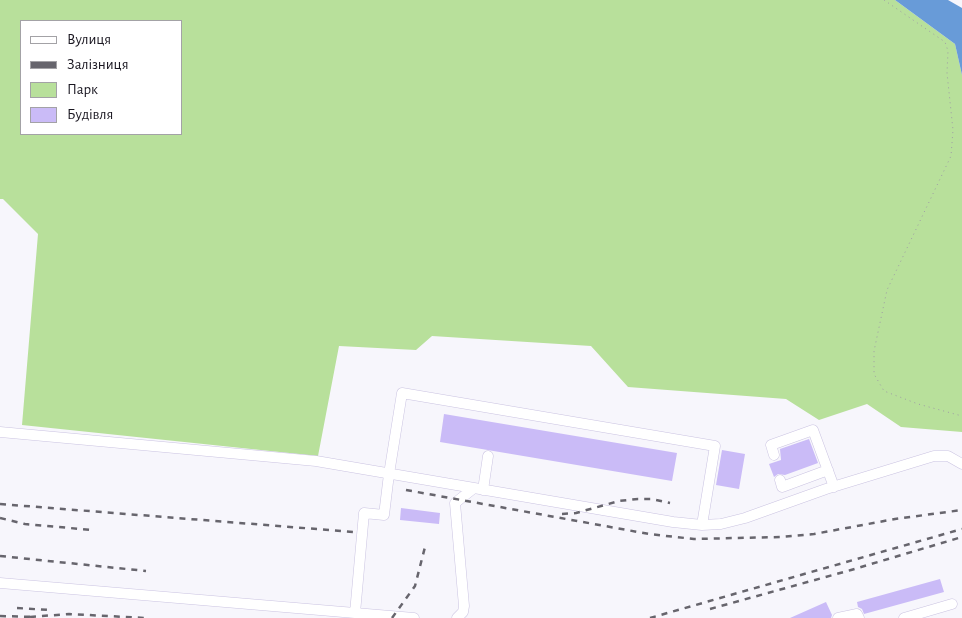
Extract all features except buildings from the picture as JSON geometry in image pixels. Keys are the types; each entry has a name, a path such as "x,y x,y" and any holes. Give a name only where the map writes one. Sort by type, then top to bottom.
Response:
{"lane":[{"path":"355,614 364,513 384,515 402,393 715,446 702,525"},
{"path":"774,456 771,445 813,430 834,487"},
{"path":"0,432 316,461 673,522 702,525 721,524 745,518 834,487 934,456 948,456 962,464"},
{"path":"457,618 463,612 464,606 456,504 478,489 488,456"},
{"path":"780,480 782,486 828,470"},
{"path":"0,583 414,618"},
{"path":"904,618 952,604"},
{"path":"838,618 857,614 859,618"}],"path":[{"path":"884,0 945,42 948,51 946,73 953,130 951,156 887,290 874,351 874,374 884,391 918,404 962,416"}],"green space":[{"path":"0,0 895,0 955,44 962,75 962,432 901,427 867,404 819,420 786,399 628,387 591,346 432,336 416,350 339,346 318,456 22,425 38,234 3,199 0,199"}],"water":[{"path":"895,0 948,0 962,8 962,75 955,44"}],"railway":[{"path":"406,490 649,534 694,539 780,537 814,534 895,519 962,510"},
{"path":"562,514 576,513 619,501 638,499 652,499 670,503"},
{"path":"0,504 354,532"},
{"path":"0,518 25,524 92,530"},
{"path":"650,618 962,529"},
{"path":"710,609 962,537"},
{"path":"392,618 415,586 425,547"},
{"path":"0,556 146,571"},
{"path":"17,608 49,610"},
{"path":"30,617 69,614 146,618"},
{"path":"0,616 36,617"}]}
